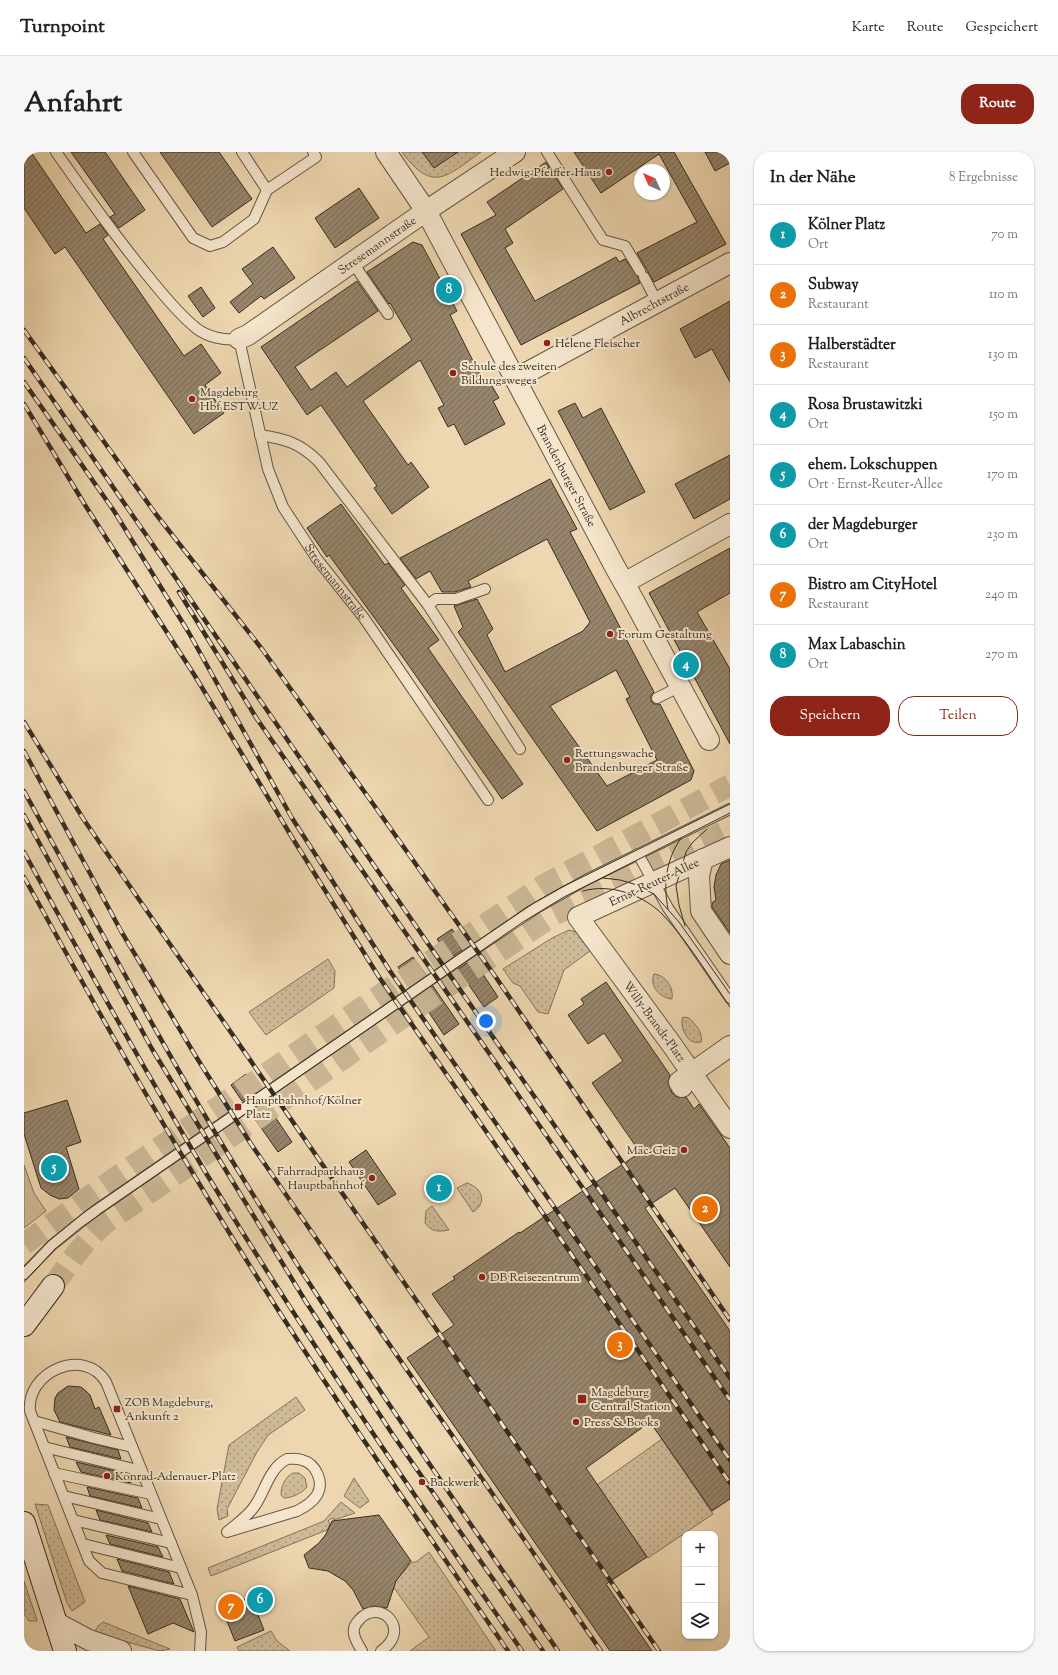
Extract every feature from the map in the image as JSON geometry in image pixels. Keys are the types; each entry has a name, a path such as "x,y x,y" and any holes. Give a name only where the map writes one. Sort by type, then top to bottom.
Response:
{"main road":[{"path":"24,1325 53,1286"},
{"path":"24,1523 65,1651"}],"street":[{"name":"Brandenburger Straße","path":"386,152 426,211 709,740"},
{"name":"Stresemannstraße","path":"239,339 248,335 426,211 515,152"},
{"name":"Albrechtstraße","path":"515,379 729,265"},
{"path":"624,582 730,524"},
{"name":"Ernst-Reuter-Allee","path":"578,917 730,847"},
{"path":"703,859 699,876 701,911 730,954"},
{"name":"Willy-Brandt-Platz","path":"578,917 687,1080 730,1128"},
{"path":"687,1080 730,1046"},
{"path":"57,1623 100,1645 121,1651"},
{"path":"79,1651 100,1645"}],"lane":[{"path":"56,152 125,247 161,292 189,322 199,330 210,335 224,339 239,339"},
{"path":"133,152 193,238 210,246 222,242 254,219 267,190 316,157 312,152"},
{"path":"242,152 267,190"},
{"path":"547,152 603,240 625,246 657,302"},
{"path":"353,263 388,314"},
{"name":"Stresemannstraße","path":"239,339 260,435 272,481 283,507 317,559 364,618 488,800"},
{"path":"260,435 281,439 296,444 313,456 428,605 520,749"},
{"path":"428,605 436,600 456,599 485,589"},
{"path":"657,698 681,686"},
{"path":"24,1274 52,1245 96,1210 468,954 538,908 586,880 730,809"},
{"path":"638,854 668,908 730,998"},
{"path":"192,1595 102,1573 89,1561 30,1410 29,1402 31,1394 37,1384 48,1374 59,1368 78,1365 89,1366 97,1371 106,1382 192,1595 201,1632 200,1651"},
{"path":"34,1421 132,1447"},
{"path":"44,1447 142,1471"},
{"path":"295,1459 307,1462 316,1470 320,1481 316,1496 308,1505 297,1511 227,1532 255,1506 274,1469 280,1463 295,1459"},
{"path":"54,1473 151,1494"},
{"path":"64,1496 162,1519"},
{"path":"74,1520 171,1544"},
{"path":"82,1544 181,1568"},
{"path":"362,1651 354,1637 354,1628 363,1616 376,1612 384,1613 391,1620 395,1632 393,1641 382,1651"}],"shaded area":[{"path":"402,152 481,152 449,174 440,177 432,177 423,173 413,165"},
{"path":"569,930 576,932 590,951 564,970 548,1014 538,1012 520,986 513,983 503,969 552,938"},
{"path":"328,959 335,971 334,988 266,1035 249,1012"},
{"path":"654,974 662,977 668,982 672,990 672,999 660,994 654,987"},
{"path":"683,1017 689,1018 696,1026 701,1035 701,1042 694,1042 688,1038 684,1032 682,1024"},
{"path":"24,1165 34,1193 46,1211 24,1228"},
{"path":"467,1183 476,1188 482,1200 478,1208 473,1212 457,1188"},
{"path":"432,1206 449,1230 436,1231 425,1223 426,1211"},
{"path":"296,1397 305,1410 268,1435 257,1452 227,1509 228,1516 219,1520 217,1509 229,1445"},
{"path":"662,1439 713,1514 688,1531 682,1531 682,1535 648,1558 597,1485"},
{"path":"293,1473 299,1473 305,1478 307,1487 297,1495 284,1498 281,1495 283,1485 286,1479"},
{"path":"354,1478 369,1501 360,1508 344,1496"},
{"path":"341,1502 355,1513 334,1520 332,1518 328,1521 330,1524 327,1530 211,1576 208,1568 324,1521"},
{"path":"35,1504 48,1505 85,1602 72,1611 67,1603"},
{"path":"429,1552 496,1651 410,1651 429,1637 392,1585 412,1562 416,1562"},
{"path":"24,1581 37,1621 29,1621 24,1614"},
{"path":"103,1622 170,1649 160,1651 94,1633 98,1626"},
{"path":"271,1631 277,1641 290,1651 239,1651 237,1647"}],"building":[{"path":"24,152 31,152 86,233 100,224 108,235 103,239 184,356 201,344 221,373 205,385 224,413 194,434 65,247 55,254 24,208"},
{"path":"71,152 105,152 145,210 119,228 110,217 115,214"},
{"path":"160,152 219,152 252,199 212,227"},
{"path":"422,152 458,152 434,168"},
{"path":"574,152 674,152 726,244 654,282 637,253 697,222 670,174 670,164 665,164 659,154 644,164 634,164 634,171 601,193"},
{"path":"705,152 730,152 730,163 715,171"},
{"path":"546,162 563,189 505,229 513,243 505,248 535,301 616,257 619,262 625,259 638,277 640,283 521,345 461,234 496,215 487,202"},
{"path":"359,188 379,218 335,248 315,218"},
{"path":"413,242 422,245 457,311 450,315 484,383 489,381 499,398 493,401 505,424 465,445 454,424 448,427 438,408 444,405 420,360 363,401 408,465 411,462 429,487 392,514 374,488 377,486 321,405 307,415 261,347 357,281 378,311 295,367 311,390 336,372 347,387 412,340 390,303 389,304 367,272"},
{"path":"273,247 295,278 264,299 261,296 239,313 230,302 253,284 242,269"},
{"path":"201,287 215,308 203,317 188,296"},
{"path":"730,301 730,382 712,349 695,358 680,329"},
{"path":"575,403 583,418 601,408 645,492 610,510 558,411"},
{"path":"730,455 730,499 694,519 675,484"},
{"path":"550,479 577,529 570,532 654,692 651,695 651,701 654,704 660,704 694,771 691,780 597,831 458,632 463,627 454,606 477,599 493,629 487,635 505,672 583,631 590,622 547,539 468,581 471,587 455,592 442,592 430,571 416,579 400,558","holes":["616,670 630,697 626,699 657,760 607,786 550,706"]},
{"path":"341,504 385,565 388,563 405,585 401,588 439,640 428,648 523,784 502,799 407,663 329,555 327,557 307,528"},
{"path":"730,548 730,593 697,612 730,669 730,744 649,593"},
{"path":"730,860 730,933 712,907 712,903 716,900 714,887 716,875 721,864"},
{"path":"452,929 465,948 450,958 437,939"},
{"path":"413,957 426,975 411,986 398,967"},
{"path":"473,959 498,997 484,1007 458,969"},
{"path":"606,982 670,1075 668,1083 672,1093 677,1097 686,1097 694,1109 699,1104 730,1148 730,1267 675,1188 645,1208 730,1331 730,1499 712,1511 650,1422 586,1468 647,1557 606,1584 652,1651 610,1651 407,1358 454,1325 432,1294 455,1279 453,1277 519,1232 520,1233 638,1154 635,1149 637,1148 592,1083 623,1061 604,1033 588,1044 568,1015 584,1004 581,999"},
{"path":"433,986 459,1024 444,1035 418,996"},
{"path":"246,1074 257,1091 242,1101 231,1085"},
{"path":"67,1100 81,1142 66,1147 79,1189 68,1198 59,1199 50,1195 41,1188 24,1134 24,1113"},
{"path":"265,1102 292,1142 278,1152 250,1112"},
{"name":"Fahrradparkhaus Hauptbahnhof","path":"366,1150 396,1194 378,1205 349,1162"},
{"path":"68,1386 81,1387 90,1395 95,1409 99,1407 111,1435 60,1422 54,1410 55,1398 58,1393"},
{"path":"66,1437 118,1450 121,1459 70,1447"},
{"path":"76,1462 128,1474 131,1483 81,1472"},
{"path":"87,1487 138,1498 142,1508 90,1496"},
{"path":"96,1510 148,1523 152,1532 100,1520"},
{"path":"379,1515 411,1561 396,1581 387,1608 374,1606 363,1609 353,1590 345,1581 328,1571 309,1568 304,1555 319,1543 326,1534 332,1521"},
{"path":"106,1535 158,1547 163,1557 110,1544"},
{"path":"117,1559 169,1572 174,1584 122,1571"},
{"path":"128,1586 180,1599 194,1632 173,1623 148,1634"},
{"path":"256,1595 262,1608 256,1610 264,1630 235,1641 220,1604 234,1599 236,1603"}],"tunnel":[{"path":"24,1244 114,1179 373,1000 544,885 730,785"},
{"path":"53,1286 83,1246 104,1224 464,975 554,915 730,829"}],"tram line":[{"path":"24,1267 49,1241 83,1213 527,907 560,888 730,804"},
{"path":"24,1282 55,1249 82,1227 523,922 564,897 730,813"},
{"path":"685,926 679,905 676,886 686,852 692,843 707,829"},
{"path":"668,909 666,890 667,872 672,855 681,838"},
{"path":"603,878 620,880 634,884 654,894 679,922 730,994"},
{"path":"583,891 604,889 626,892 655,908 681,936 730,1007"}],"railway":[{"path":"24,330 155,513 262,649 376,808 495,976 730,1320"},
{"path":"24,358 730,1378"},
{"path":"24,382 114,511 189,633 292,818 390,971 730,1460"},
{"path":"24,404 85,505 195,676 293,839 379,977 730,1483"},
{"path":"179,592 257,719 730,1400"},
{"path":"24,722 84,820 659,1651"},
{"path":"24,751 121,931 195,1055 251,1144 601,1651"},
{"path":"24,791 151,1022 204,1114 270,1222 350,1346 558,1651"},
{"path":"24,815 152,1049 306,1302 393,1435 543,1651"},
{"path":"24,852 136,1053 206,1173 244,1234 360,1414 522,1651"},
{"path":"24,877 130,1067 271,1300 349,1418 508,1651"}],"place":[{"name":"Hedwig-Pfeiffer-Haus","path":"609,172"},
{"name":"Max Labaschin","path":"449,290"},
{"name":"Helene Fleischer","path":"547,343"},
{"name":"Schule des zweiten Bildungsweges","path":"453,373"},
{"name":"Magdeburg Hbf ESTW-UZ","path":"192,399"},
{"name":"Forum Gestaltung","path":"610,634"},
{"name":"Rosa Brustawitzki","path":"686,665"},
{"name":"Rettungswache Brandenburger Straße","path":"567,760"},
{"name":"Hauptbahnhof/Kölner Platz","path":"238,1107"},
{"name":"Mäc-Geiz","path":"684,1150"},
{"name":"ehem. Lokschuppen","path":"54,1168"},
{"name":"Fahrradparkhaus Hauptbahnhof","path":"372,1178"},
{"name":"Kölner Platz","path":"439,1188"},
{"name":"Subway","path":"705,1209"},
{"name":"DB Reisezentrum","path":"482,1277"},
{"name":"Halberstädter","path":"620,1345"},
{"name":"Magdeburg Central Station","path":"582,1399"},
{"name":"ZOB Magdeburg, Ankunft 2","path":"117,1409"},
{"name":"Press & Books","path":"576,1422"},
{"name":"Konrad-Adenauer-Platz","path":"107,1476"},
{"name":"Backwerk","path":"422,1482"},
{"name":"der Magdeburger","path":"260,1600"},
{"name":"Bistro am CityHotel","path":"231,1607"}]}
